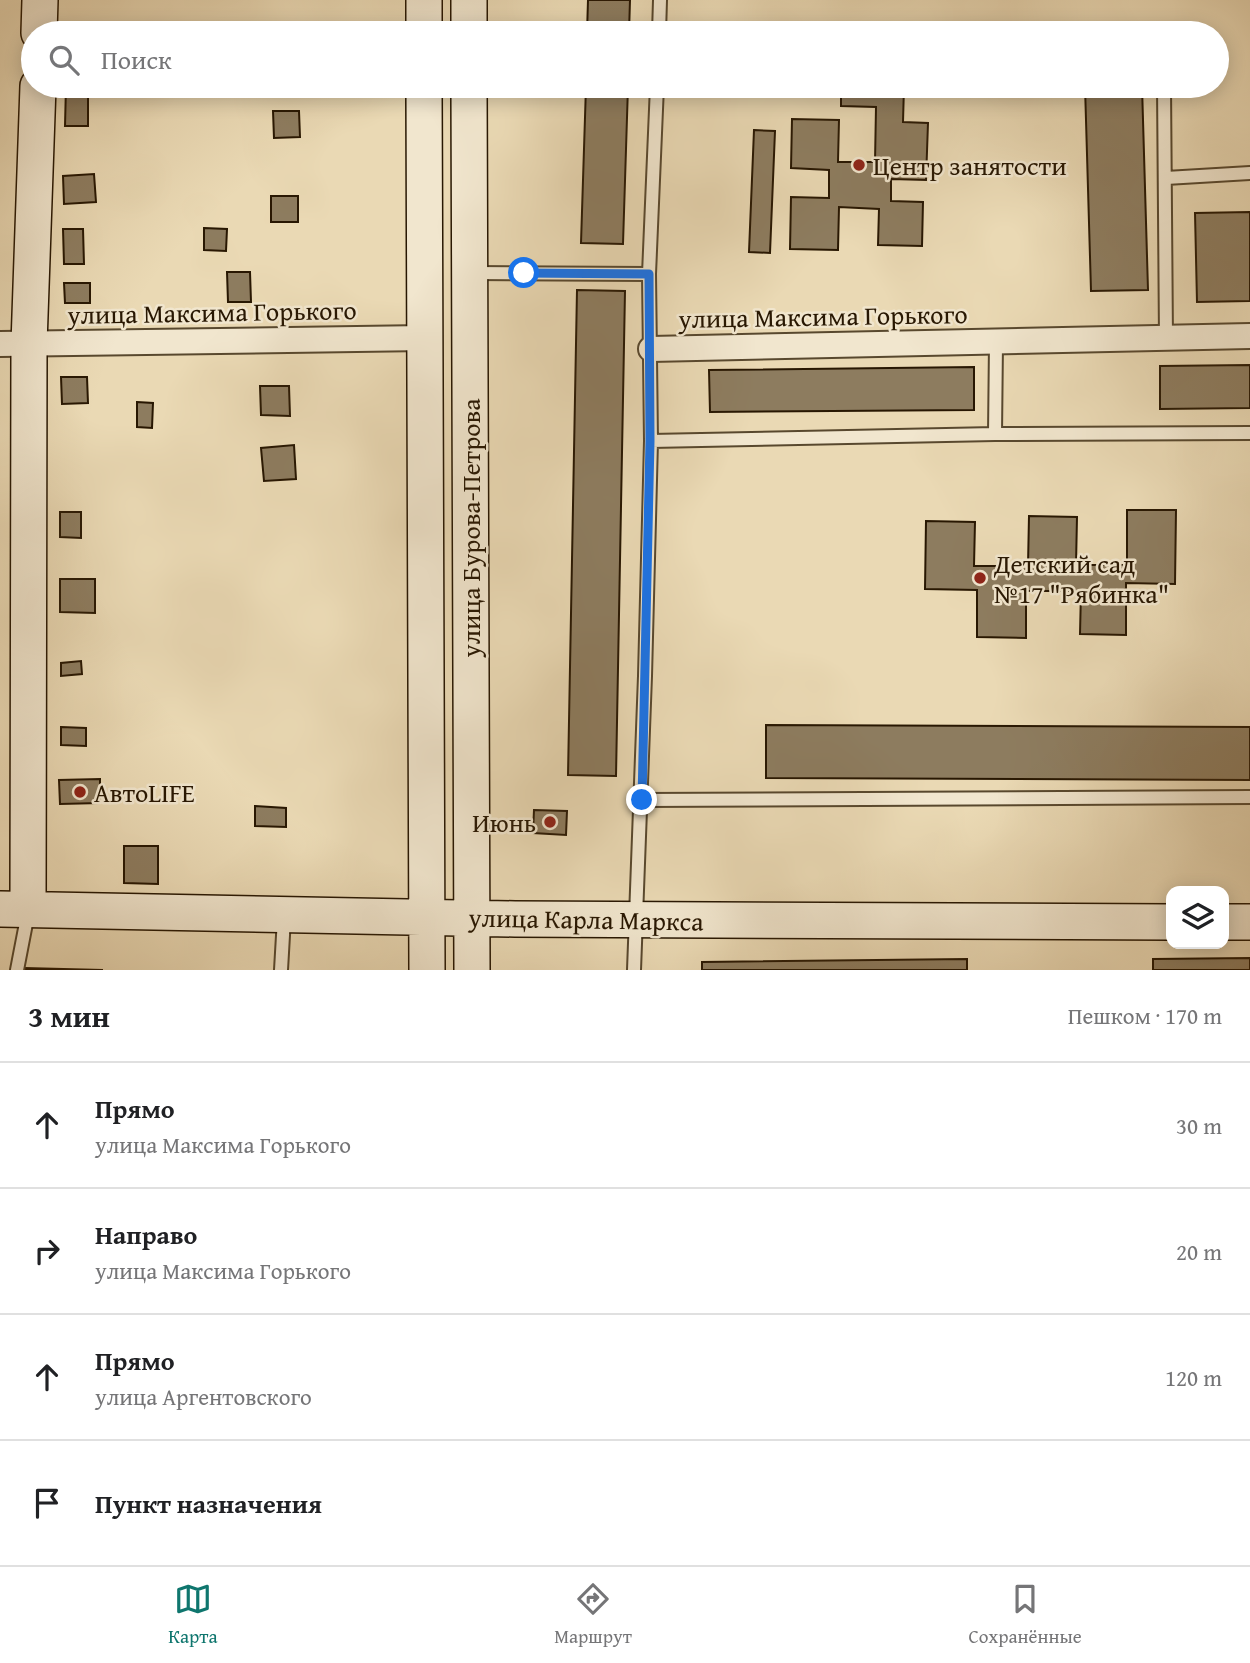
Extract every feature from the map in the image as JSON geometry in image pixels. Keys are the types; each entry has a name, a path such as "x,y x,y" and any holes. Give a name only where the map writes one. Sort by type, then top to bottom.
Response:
{"main road":[{"path":"39,21 40,0"},
{"path":"424,0 424,21"},
{"path":"468,0 469,21"},
{"path":"14,909 14,344 37,98"},
{"name":"улица Бурова-Петрова","path":"424,98 427,970"},
{"name":"улица Бурова-Петрова","path":"469,98 472,970"},
{"name":"улица Карла Маркса","path":"14,909 635,920 1166,922"},
{"path":"1229,922 1250,922"}],"street":[{"name":"улица Максима Горького","path":"651,349 1250,336"},
{"name":"улица Максима Горького","path":"14,344 425,338"}],"lane":[{"path":"659,21 660,0"},
{"name":"улица Максима Горького","path":"651,349 649,274 656,98"},
{"path":"1164,98 1166,339"},
{"path":"1166,178 1250,173"},
{"path":"469,273 649,274"},
{"path":"995,434 996,343"},
{"path":"634,970 642,800 651,349"},
{"path":"650,441 995,434 1250,433"},
{"path":"642,800 1250,797"},
{"path":"14,909 17,970"},
{"path":"281,970 284,914"}],"building":[{"path":"588,0 630,0 629,21 587,21"},
{"path":"66,98 88,98 88,126 65,126"},
{"path":"586,98 628,98 623,244 581,243"},
{"name":"Центр занятости","path":"841,98 904,98 903,122 928,123 926,180 891,179 891,201 923,202 922,246 878,245 879,209 839,207 838,250 790,249 791,197 829,198 829,170 791,168 792,119 839,120 838,162 875,162 876,107 841,106"},
{"path":"1085,98 1142,98 1148,290 1091,291"},
{"path":"273,111 299,111 300,137 274,138"},
{"path":"754,130 775,131 770,253 749,252"},
{"path":"94,174 96,202 64,204 63,176"},
{"path":"271,196 298,196 298,222 271,222"},
{"path":"1250,212 1250,301 1197,302 1195,213"},
{"path":"204,228 227,229 226,251 204,250"},
{"path":"63,229 83,229 84,264 64,264"},
{"path":"227,272 250,272 251,302 228,302"},
{"path":"64,283 90,283 90,303 65,303"},
{"path":"577,290 625,291 616,776 568,775"},
{"path":"1250,365 1250,408 1160,409 1160,366"},
{"path":"974,367 974,410 710,412 709,370"},
{"path":"61,377 87,377 88,403 62,404"},
{"path":"260,386 289,386 290,416 261,415"},
{"path":"137,402 153,403 152,428 137,427"},
{"path":"294,445 296,479 264,481 261,448"},
{"path":"1127,510 1176,510 1175,584 1126,583 1126,635 1080,634 1081,591 1026,591 1026,638 977,637 977,590 925,589 926,521 975,522 974,566 1028,566 1029,516 1077,517 1076,565 1127,565"},
{"path":"60,512 81,512 81,538 60,537"},
{"path":"60,579 95,579 95,613 60,612"},
{"path":"81,661 82,674 61,676 61,663"},
{"path":"766,725 1250,727 1250,780 766,778"},
{"path":"61,727 86,728 86,746 61,745"},
{"name":"АвтоLIFE","path":"100,779 100,803 60,804 59,780"},
{"path":"255,806 286,808 286,827 255,826"},
{"name":"Июнь","path":"534,810 567,811 566,835 533,833"},
{"path":"124,846 158,846 158,884 124,883"},
{"path":"1250,958 1250,970 1153,970 1153,959"},
{"path":"967,959 967,970 702,970 702,962"},
{"path":"24,968 103,970 24,970"}],"place":[{"name":"Центр занятости","path":"859,165"},
{"name":"Детский сад №17 \"Рябинка\"","path":"980,578"},
{"name":"АвтоLIFE","path":"80,792"},
{"name":"Июнь","path":"550,822"}],"route":[{"path":"524,273 649,274 650,441 642,800"}]}
